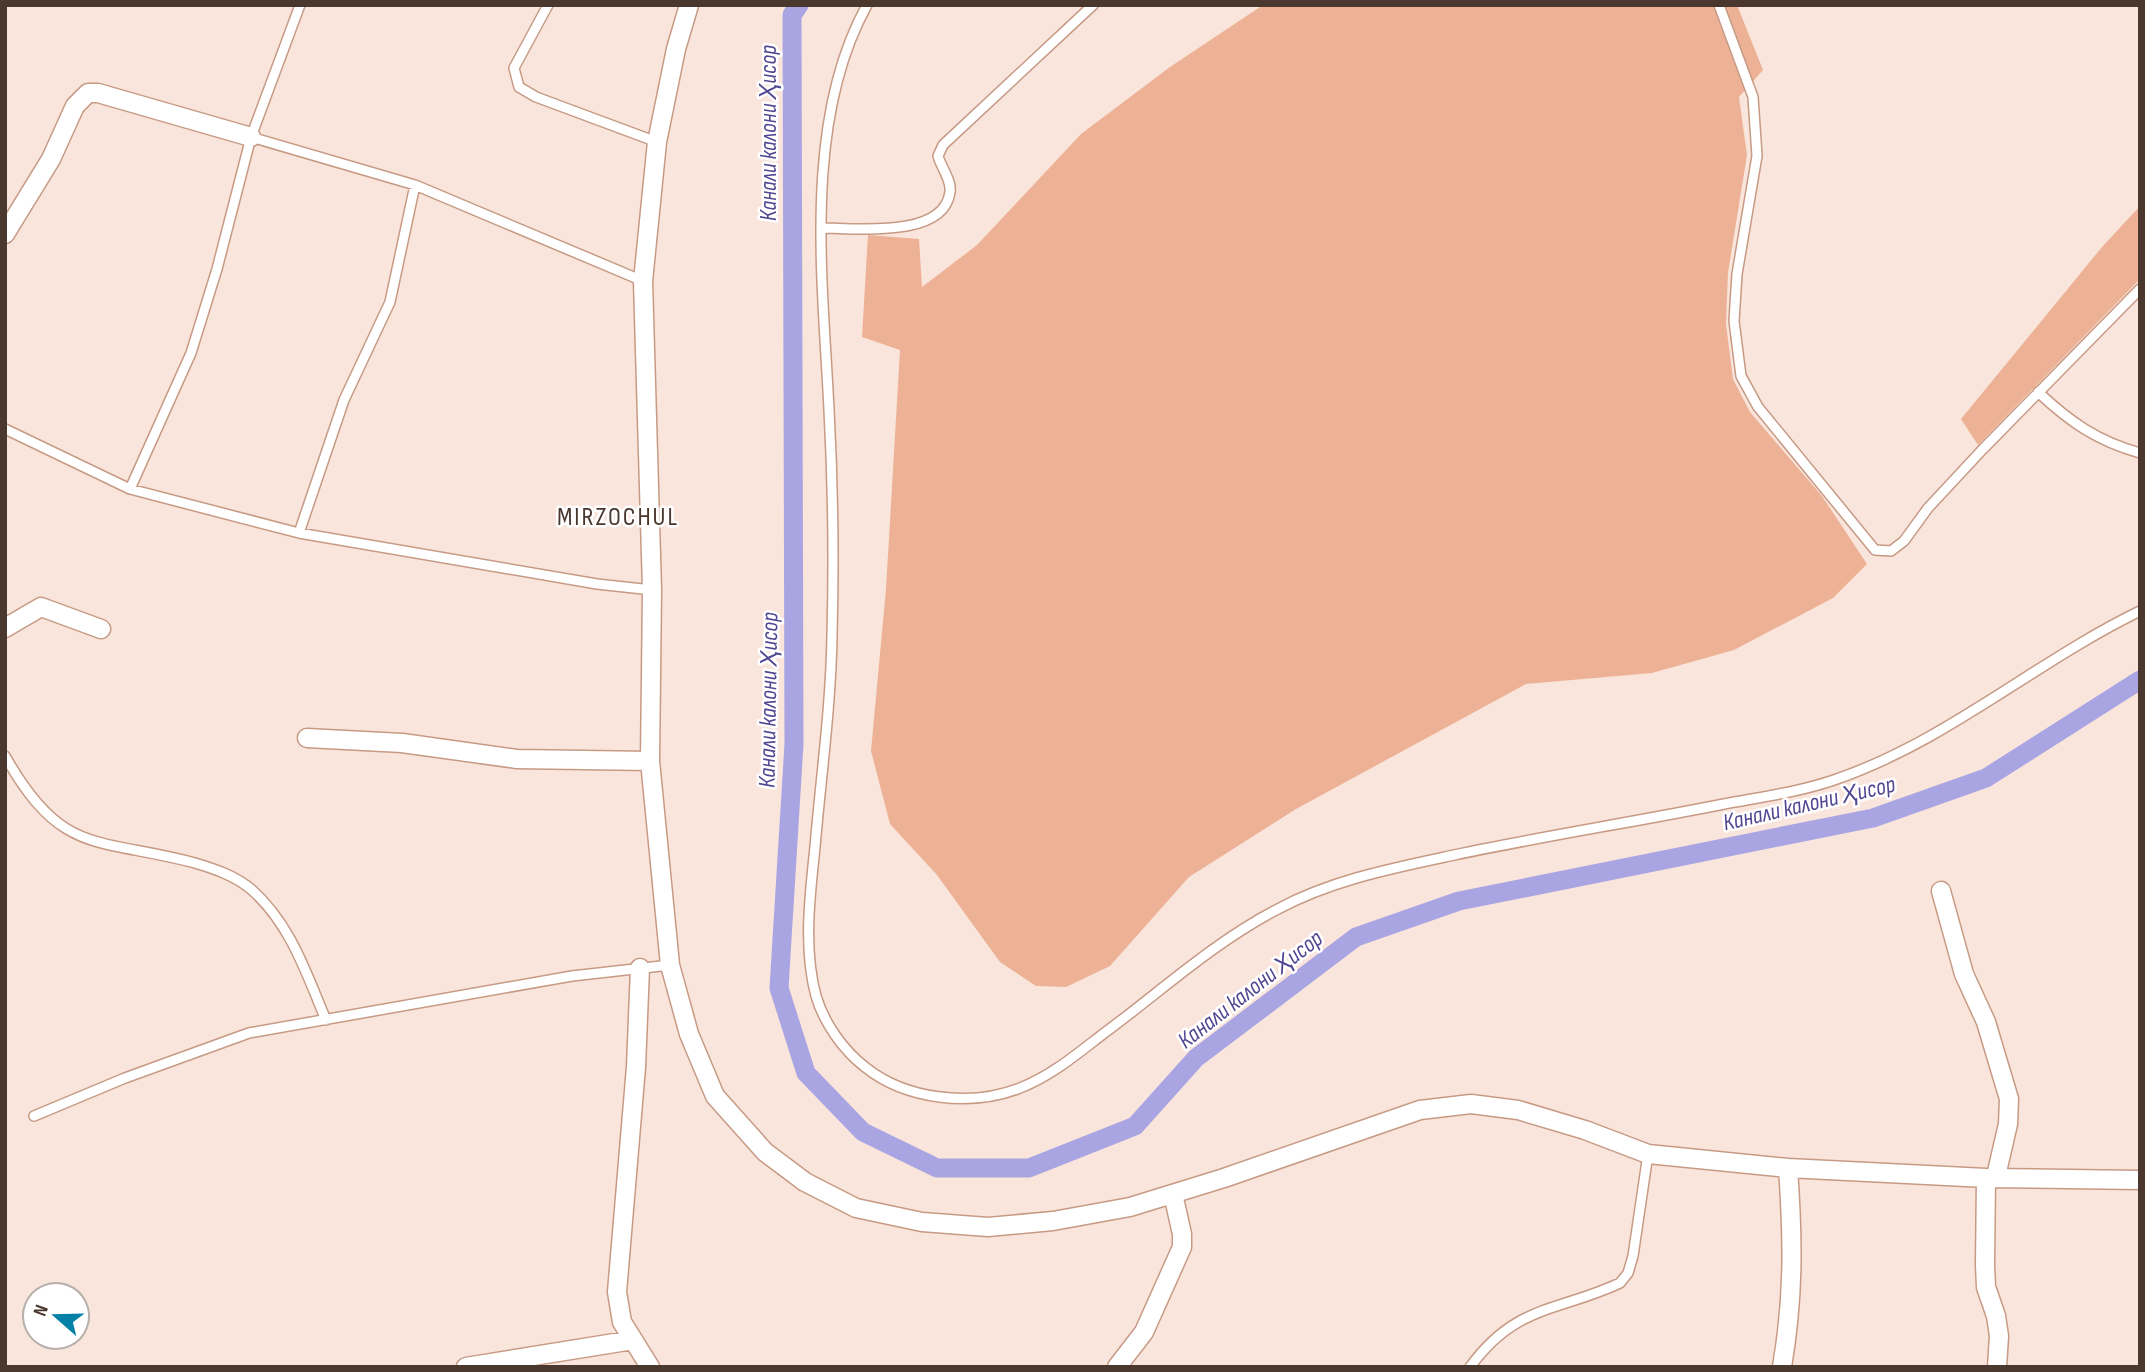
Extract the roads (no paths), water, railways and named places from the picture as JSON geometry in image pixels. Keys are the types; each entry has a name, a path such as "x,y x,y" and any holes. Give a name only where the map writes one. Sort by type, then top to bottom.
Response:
{"street":[{"path":"689,5 676,49 657,142 643,281 652,590 650,761 670,965 689,1034 715,1096 765,1152 805,1182 856,1208 922,1222 988,1227 1054,1221 1130,1207 1420,1110 1471,1104 1518,1110 1586,1130 1648,1154 1788,1168 2140,1180"},
{"path":"5,234 51,159 75,106 88,93 99,93 251,137"},
{"path":"5,628 41,607 101,629"},
{"path":"307,738 402,743 517,760 650,761"},
{"path":"1941,891 1964,974 1986,1022 2009,1099 2008,1124 1991,1177 1985,1265 1986,1287 1996,1316 1997,1367"},
{"path":"640,968 636,1067 617,1292 618,1311 650,1367"},
{"path":"1782,1367 1792,1308 1793,1240 1788,1168"},
{"path":"1117,1367 1144,1332 1182,1247 1182,1234 1173,1194"},
{"path":"466,1367 633,1340"}],"lane":[{"path":"130,489 191,353 217,269 251,137 300,5"},
{"path":"548,5 514,68 519,87 536,97 657,142"},
{"path":"867,5 854,30 834,89 822,228 820,272 829,410 834,561 831,687 811,884 811,967 817,999 828,1025 866,1068 899,1087 964,1098 990,1096 1022,1087 1057,1069 1225,941 1273,911 1343,881 1502,845 1636,822 1833,781 1965,718 2140,611"},
{"path":"822,228 911,227 939,211 946,203 951,190 938,156 943,145 1093,5"},
{"path":"1719,5 1754,97 1758,156 1737,274 1734,321 1741,376 1758,407 1828,490 1849,522 1875,550 1883,552 1899,546 1928,508 2140,289"},
{"path":"251,137 415,185 643,281"},
{"path":"299,533 344,400 390,302 415,185"},
{"path":"2038,392 2085,432 2110,444 2140,453"},
{"path":"5,429 130,489 299,533 597,584 652,590"},
{"path":"5,756 42,811 74,835 112,847 214,868 251,888 276,914 296,948 326,1020"},
{"path":"34,1116 125,1078 249,1033 572,976 670,965"},
{"path":"1470,1367 1482,1351 1506,1329 1541,1309 1620,1283 1628,1273 1633,1256 1648,1154"}],"waterway":[{"name":"Канали калони Ҳисор","path":"799,5 792,15 794,744 779,988 806,1073 863,1132 937,1168 1029,1168 1135,1126 1196,1058 1356,937 1459,901 1873,818 1986,778 2140,680"}],"district":[{"name":"MIRZOCHUL","path":"618,516"}]}
